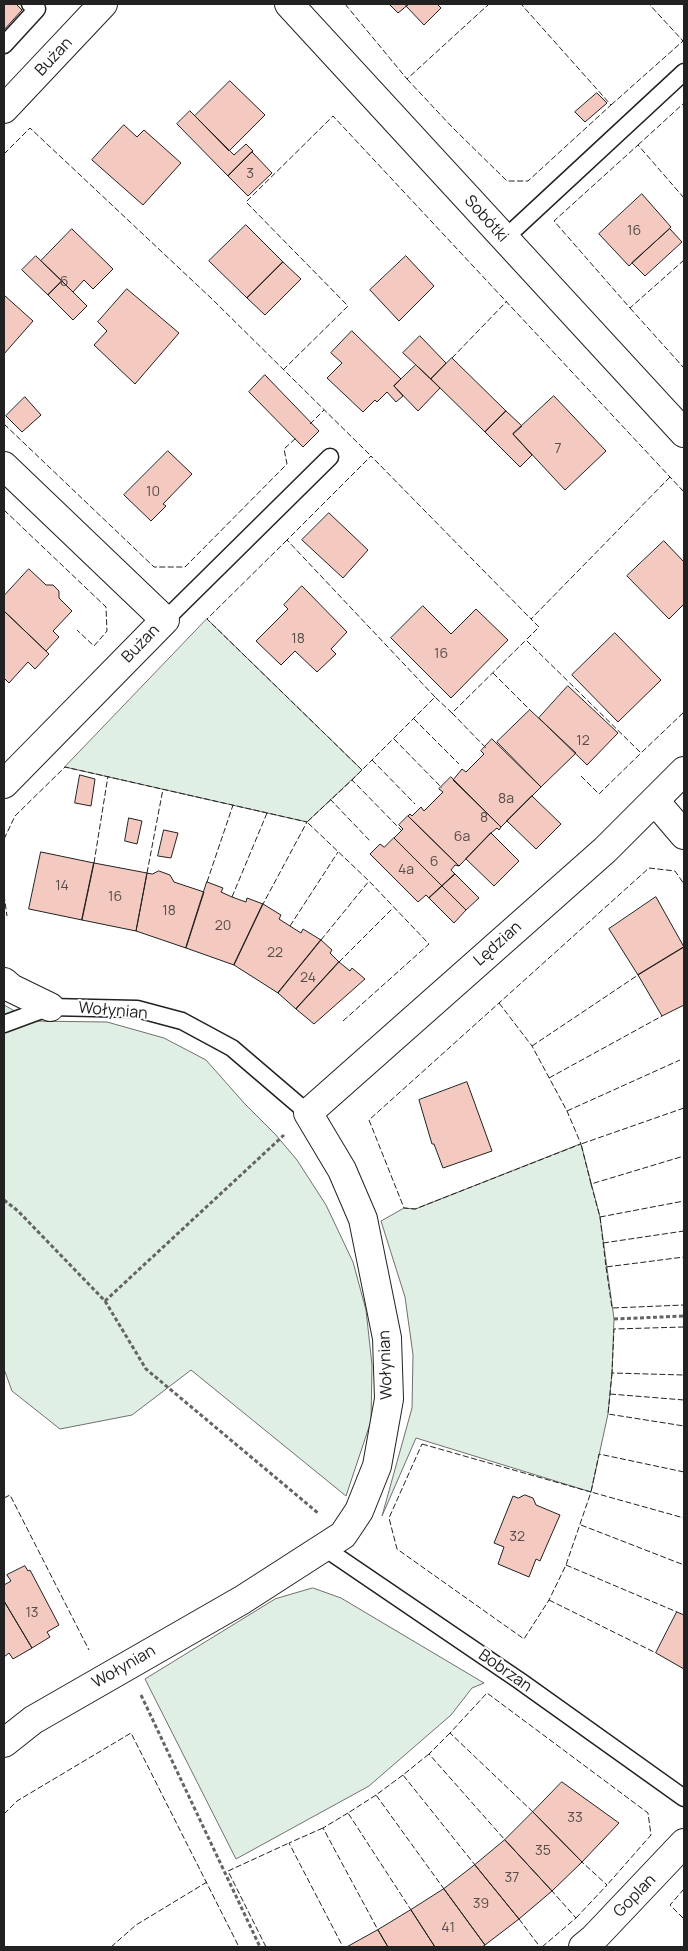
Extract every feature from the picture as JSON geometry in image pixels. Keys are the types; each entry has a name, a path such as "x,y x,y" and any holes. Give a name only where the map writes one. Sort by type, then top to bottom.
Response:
{"street":[{"name":"Bużan","path":"4,109 103,4"},
{"name":"Sobótki","path":"289,4 684,433"},
{"name":"Bużan","path":"4,466 165,620 4,784"},
{"name":"Lędzian","path":"308,1113 604,850 684,771"},
{"path":"655,801 684,835"},
{"path":"4,982 11,988 50,1007"},
{"name":"Wołynian","path":"4,1743 33,1720 242,1600 333,1541 359,1511 377,1466 389,1399 388,1338 363,1218 342,1170 308,1113"},
{"name":"Goplan","path":"583,1947 601,1931 684,1843"}],"lane":[{"path":"4,45 37,10 30,4"},
{"path":"504,239 684,72"},
{"path":"165,620 330,457"},
{"name":"Wołynian","path":"4,1024 50,1007 137,1009 182,1021 232,1048 308,1113"},
{"name":"Bobrzan","path":"333,1541 520,1681 684,1798"}],"path":[{"path":"105,1301 308,1113"},
{"path":"4,1200 18,1211 105,1301 146,1369 333,1541"},
{"path":"614,1319 684,1316"},
{"path":"126,1665 260,1947"}],"green space":[{"path":"207,619 362,770 307,822 65,767"},
{"path":"4,1005 32,1021 107,1022 164,1038 206,1060 297,1160 326,1205 353,1262 366,1310 372,1365 371,1421 346,1496 191,1370 132,1415 60,1429 12,1391 4,1369"},
{"path":"581,1144 600,1217 614,1319 608,1414 591,1492 416,1438 382,1516 412,1408 413,1355 405,1297 381,1221 404,1208 415,1209"},
{"path":"313,1588 341,1598 484,1683 472,1688 451,1715 369,1786 236,1859 145,1679 275,1599"}],"building":[{"path":"4,4 16,4 22,10 4,30"},
{"path":"409,4 398,13 390,5"},
{"path":"409,4 437,4 441,8 424,25 406,6"},
{"path":"230,81 265,115 229,151 195,116"},
{"path":"597,93 607,103 585,122 575,112"},
{"path":"190,111 234,155 246,144 253,151 228,176 177,124"},
{"path":"124,125 137,137 144,130 181,163 143,205 92,160"},
{"path":"252,152 272,173 248,196 228,176"},
{"path":"642,194 671,227 629,266 599,234"},
{"path":"246,225 283,262 247,298 209,261"},
{"path":"72,229 113,269 93,289 84,280 73,292 41,261"},
{"path":"670,229 682,242 645,276 632,263"},
{"path":"36,256 62,281 48,295 22,270"},
{"path":"406,256 434,286 399,321 370,290"},
{"path":"283,262 301,279 265,315 247,298"},
{"path":"62,281 87,306 73,320 48,295"},
{"path":"127,289 179,333 135,384 94,345 107,331 98,322"},
{"path":"4,295 33,321 4,354"},
{"path":"352,331 401,379 394,386 403,396 396,402 387,392 377,402 375,400 363,412 327,378 342,363 331,353"},
{"path":"420,336 446,363 431,379 403,353"},
{"path":"452,358 506,411 485,432 431,379"},
{"path":"416,365 440,388 418,411 394,386"},
{"path":"265,375 319,431 303,447 249,392"},
{"path":"554,396 606,451 565,490 513,434"},
{"path":"25,397 41,415 22,432 6,416"},
{"path":"506,411 522,426 513,434 532,455 520,467 485,432"},
{"path":"168,451 192,474 163,504 166,506 151,521 124,495"},
{"path":"329,513 368,550 343,578 302,540"},
{"path":"664,541 684,562 684,604 669,619 627,576"},
{"path":"29,569 46,585 53,585 59,591 59,598 72,611 53,631 59,637 46,651 4,611 4,596"},
{"path":"302,586 347,632 331,649 336,654 317,672 295,651 281,665 256,641 288,609 284,605"},
{"path":"423,606 451,634 476,609 508,640 451,698 391,638"},
{"path":"4,611 49,654 35,669 28,662 9,683 4,678"},
{"path":"615,633 661,680 618,722 572,675"},
{"path":"568,686 618,733 587,765 539,718"},
{"path":"530,710 576,753 541,787 497,742"},
{"path":"492,739 541,787 501,827 453,780 462,769 466,772 484,754 481,751"},
{"path":"80,775 95,779 91,806 75,803"},
{"path":"451,777 501,827 499,830 497,828 491,833 459,866 408,816 410,814 412,816 421,807 424,811 443,792 439,789"},
{"path":"532,796 561,824 536,849 507,821"},
{"path":"408,816 459,866 455,865 451,870 455,874 442,886 394,838 403,829 399,825"},
{"path":"129,818 142,821 137,844 125,841"},
{"path":"164,830 178,833 171,858 158,856"},
{"path":"491,833 519,861 494,886 466,859"},
{"path":"394,838 442,886 429,898 426,895 418,902 370,854 380,844 384,847"},
{"path":"41,852 94,863 82,920 29,909"},
{"path":"94,863 147,873 136,931 82,920"},
{"path":"159,871 170,875 174,882 204,892 186,948 136,931 147,873 152,874"},
{"path":"455,874 479,898 466,910 442,886"},
{"path":"207,882 223,888 221,892 232,897 246,902 247,898 263,904 234,965 186,948"},
{"path":"442,886 466,910 454,923 429,898"},
{"path":"656,897 684,947 638,975 609,929"},
{"path":"263,904 281,915 279,919 301,933 303,929 321,940 278,993 234,965"},
{"path":"321,940 332,950 330,953 339,962 296,1009 278,993"},
{"path":"684,947 684,1005 662,1016 638,975"},
{"path":"339,962 350,971 352,968 365,979 314,1024 296,1009"},
{"path":"467,1082 492,1151 443,1168 434,1144 432,1144 419,1100"},
{"path":"525,1495 533,1498 536,1505 560,1515 540,1561 536,1559 529,1577 498,1564 504,1547 494,1543 513,1496 518,1498"},
{"path":"25,1566 28,1571 30,1570 59,1625 47,1632 50,1637 32,1648 4,1601 4,1585 11,1581 7,1575"},
{"path":"4,1601 32,1648 13,1659 9,1653 4,1657"},
{"path":"677,1612 684,1615 684,1669 656,1653"},
{"path":"562,1782 619,1823 582,1862 533,1812"},
{"path":"533,1812 582,1862 552,1891 505,1840"},
{"path":"505,1840 552,1891 519,1919 475,1865"},
{"path":"475,1865 519,1919 485,1945 444,1889"},
{"path":"444,1889 485,1945 482,1947 435,1947 411,1910"},
{"path":"411,1910 435,1947 388,1947 378,1930"},
{"path":"378,1930 388,1947 347,1947"}],"fence":[{"path":"345,4 407,79 489,4"},
{"path":"407,79 507,181 528,181 611,105 521,4"},
{"path":"611,105 683,41 649,4"},
{"path":"638,145 684,103"},
{"path":"283,370 348,306 246,202 333,116 684,492"},
{"path":"4,154 30,128 212,299 371,456"},
{"path":"684,198 638,145 554,221 630,308 684,260"},
{"path":"452,358 507,301"},
{"path":"630,308 684,368"},
{"path":"310,424 324,410"},
{"path":"4,424 154,567 185,567 287,464 284,449 296,438"},
{"path":"435,697 287,540 371,456 531,619"},
{"path":"670,477 531,619 539,627 526,640 641,753 684,712"},
{"path":"4,510 106,607 107,631 94,646 77,630"},
{"path":"287,540 207,619 362,770"},
{"path":"343,1021 429,944 369,881 307,822 435,697 452,713 526,640"},
{"path":"493,673 530,710"},
{"path":"452,713 487,749"},
{"path":"414,719 459,764"},
{"path":"394,739 442,788"},
{"path":"581,776 599,794 641,753"},
{"path":"372,760 415,804"},
{"path":"4,839 15,816 65,767 307,822 263,904"},
{"path":"94,863 108,776"},
{"path":"353,779 402,831"},
{"path":"147,873 163,789"},
{"path":"330,799 371,842"},
{"path":"207,882 233,805"},
{"path":"232,897 267,813"},
{"path":"290,926 338,852"},
{"path":"499,1003 532,1046 567,1111 581,1144 415,1209 404,1208 369,1120 649,868 675,871 684,884"},
{"path":"321,940 369,881"},
{"path":"4,895 7,916"},
{"path":"339,962 393,908"},
{"path":"532,1046 638,975"},
{"path":"549,1078 662,1016"},
{"path":"567,1111 680,1060"},
{"path":"684,1108 581,1144 591,1184 684,1156"},
{"path":"591,1184 600,1217 684,1201"},
{"path":"600,1217 606,1267 684,1257"},
{"path":"603,1243 684,1231"},
{"path":"606,1267 612,1308 684,1305"},
{"path":"684,1327 614,1329 612,1373 684,1375"},
{"path":"612,1373 608,1414 684,1426"},
{"path":"610,1394 684,1400"},
{"path":"422,1444 591,1492 566,1565 549,1600 524,1639 397,1549 389,1518 422,1444"},
{"path":"684,1472 599,1454 591,1492 684,1518"},
{"path":"4,1498 10,1495 89,1650"},
{"path":"581,1525 684,1565"},
{"path":"566,1565 677,1612"},
{"path":"549,1600 656,1653"},
{"path":"533,1812 450,1733 487,1693 648,1813 651,1835 607,1885"},
{"path":"4,1814 17,1801 131,1733 239,1947"},
{"path":"450,1733 429,1754 505,1840"},
{"path":"429,1754 403,1775 475,1865"},
{"path":"403,1775 376,1795 444,1889"},
{"path":"376,1795 348,1813 411,1910"},
{"path":"348,1813 323,1828 378,1930"},
{"path":"323,1828 289,1843 343,1947"},
{"path":"266,1947 228,1871 289,1843"},
{"path":"576,1918 607,1885 582,1862"},
{"path":"111,1947 136,1925 207,1882"},
{"path":"684,1889 670,1905 684,1919"},
{"path":"542,1947 576,1918 552,1891"},
{"path":"519,1919 540,1947"}]}
